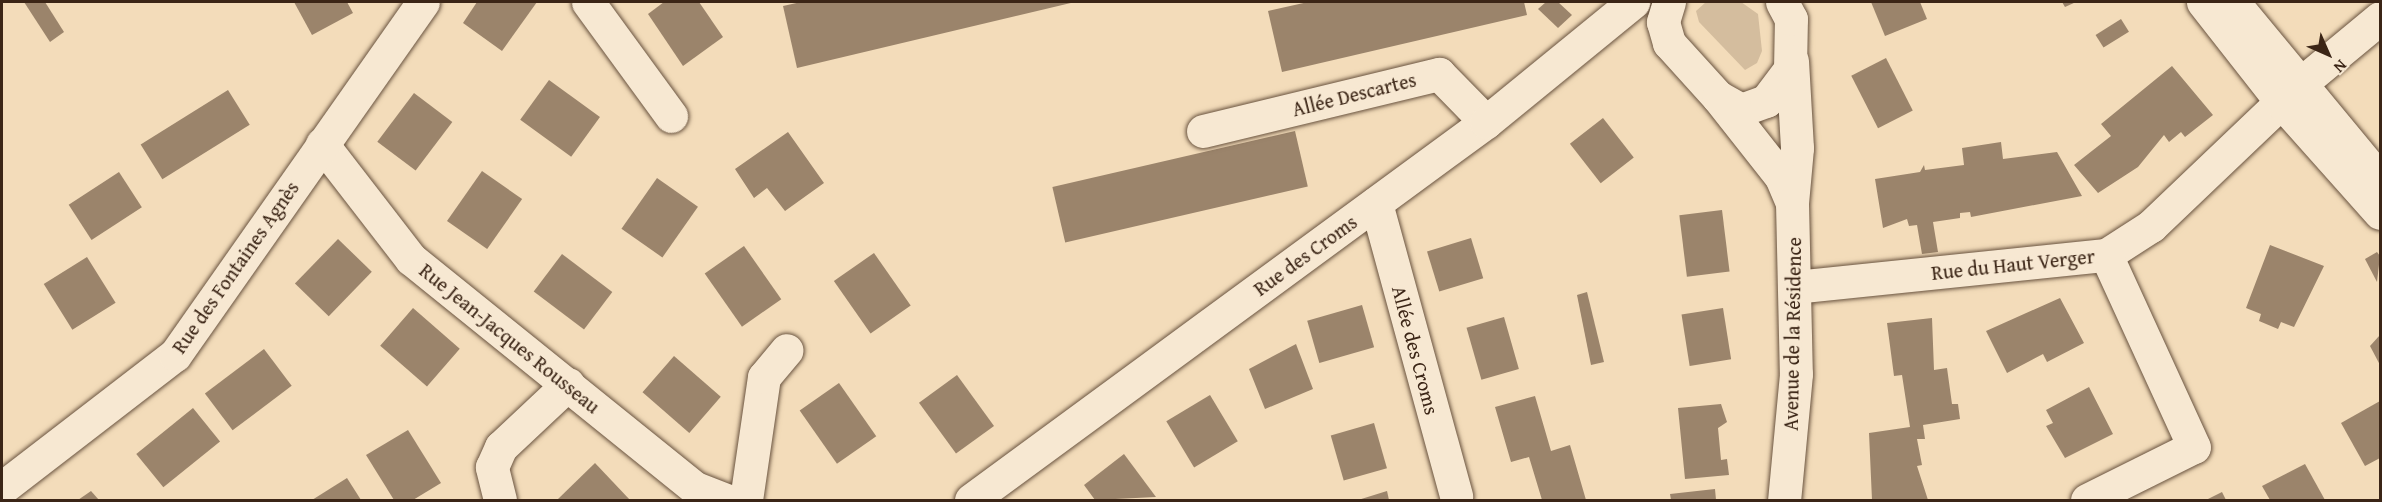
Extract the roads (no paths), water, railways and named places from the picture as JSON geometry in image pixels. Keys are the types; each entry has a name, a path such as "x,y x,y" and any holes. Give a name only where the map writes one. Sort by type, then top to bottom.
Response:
{"street":[{"name":"Rue des Fontaines Agnès","path":"2,488 175,355 422,2"},
{"path":"588,2 671,116"},
{"path":"1668,2 1663,22 1669,43"},
{"path":"2203,2 2290,93 2380,180"},
{"path":"2234,2 2290,93 2380,213"},
{"name":"Avenue de la Résidence","path":"1627,3 1669,43 1718,97 1781,177 1792,203"},
{"name":"Rue des Croms","path":"971,501 1486,122 1627,3"},
{"name":"Avenue de la Résidence","path":"1784,501 1796,374 1792,203 1797,148 1788,7"},
{"name":"Rue du Haut Verger","path":"1795,287 2106,255 2151,226 2290,93 2380,18"},
{"path":"1718,97 1741,110 1759,105 1779,89 1792,58"},
{"name":"Allée Descartes","path":"1203,131 1438,74 1486,122"},
{"name":"Rue Jean-Jacques Rousseau","path":"321,144 411,259 695,488 726,501"},
{"name":"Allée des Croms","path":"1376,203 1456,496"},
{"path":"2087,501 2194,447 2106,255"},
{"path":"746,501 764,377 787,350"},
{"path":"500,501 492,468 501,447 568,384"}]}
